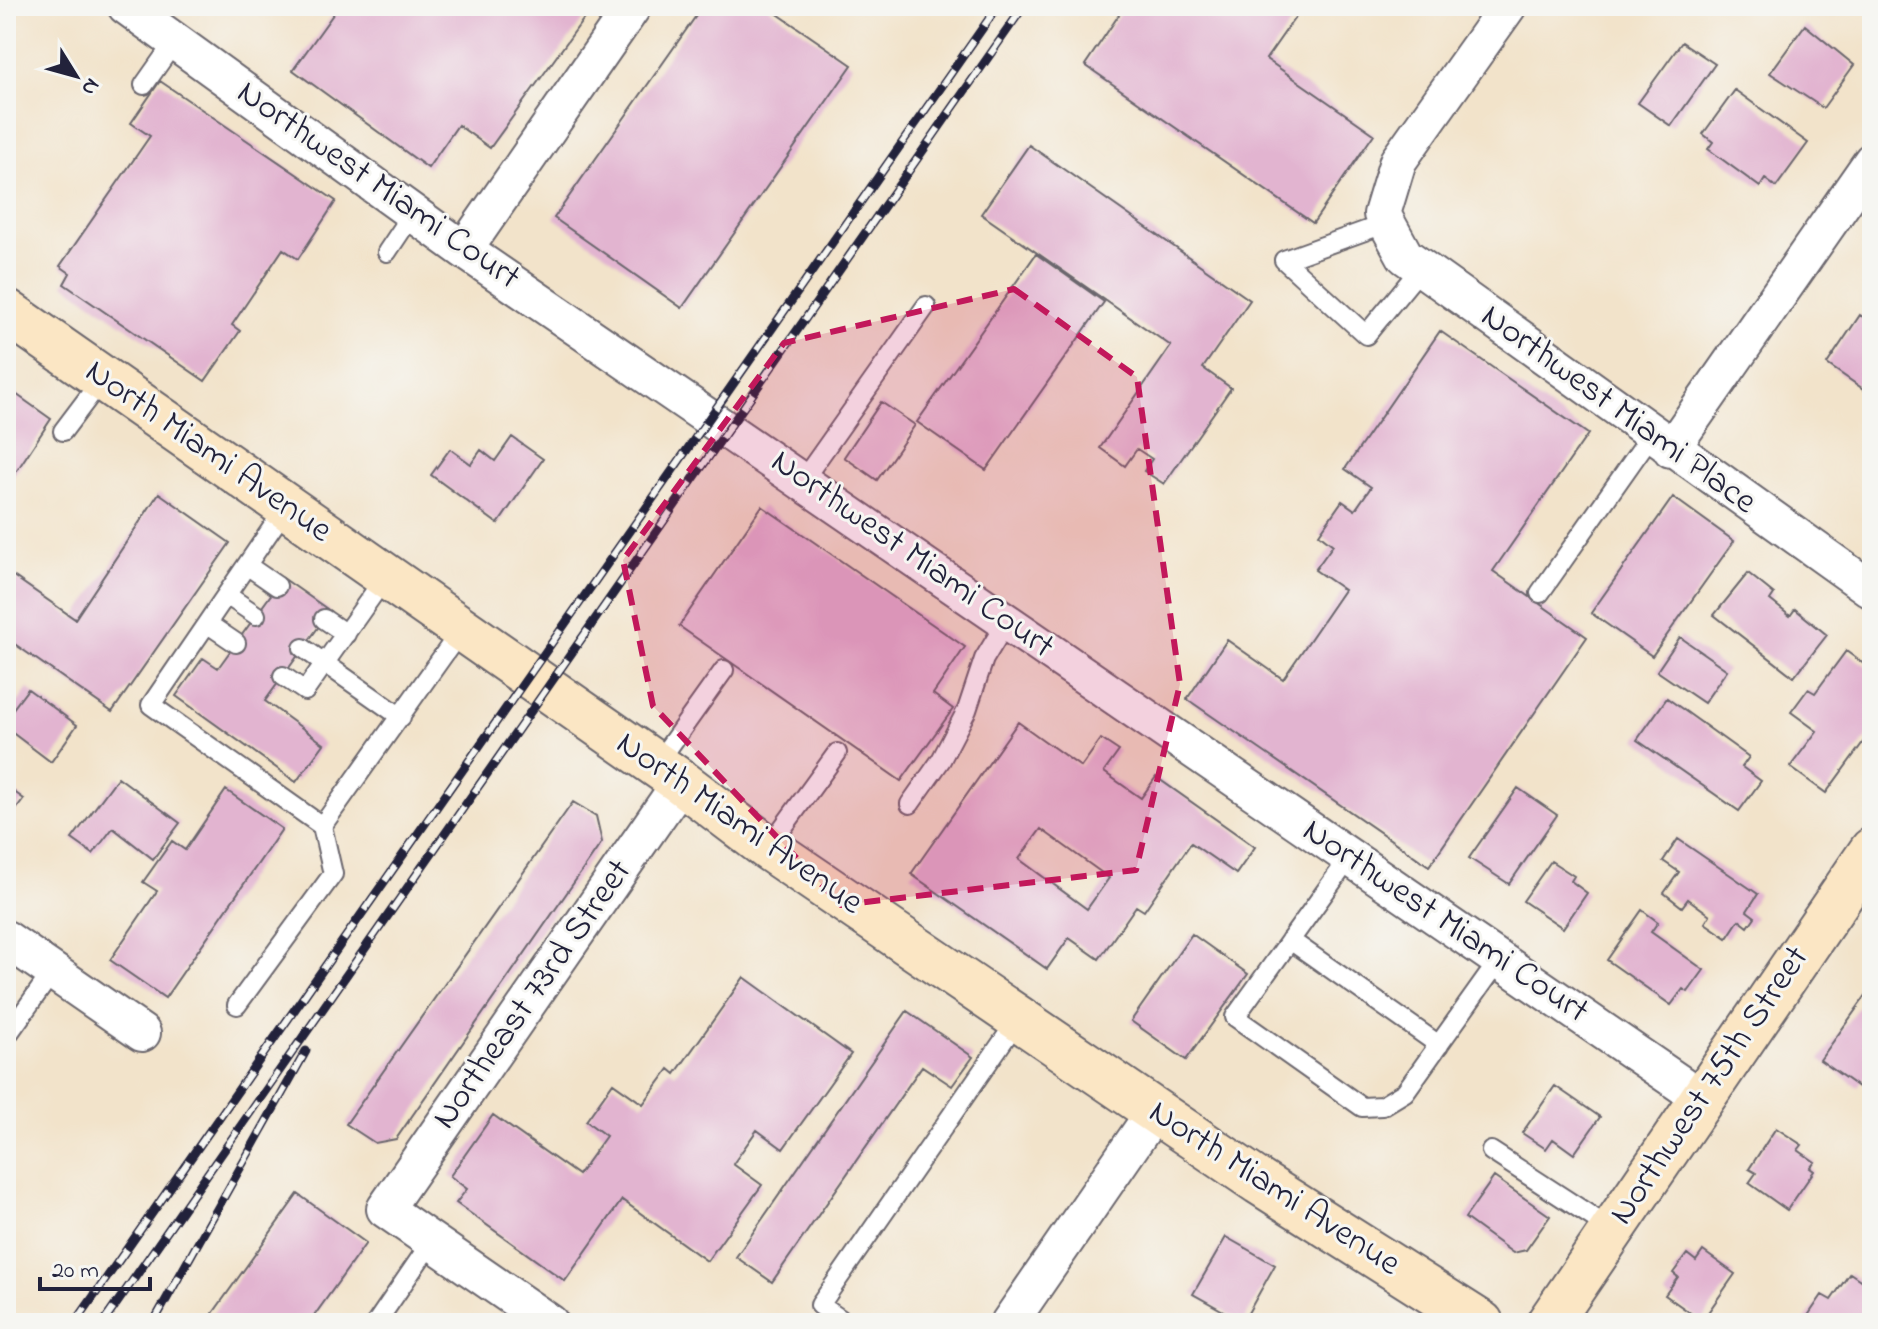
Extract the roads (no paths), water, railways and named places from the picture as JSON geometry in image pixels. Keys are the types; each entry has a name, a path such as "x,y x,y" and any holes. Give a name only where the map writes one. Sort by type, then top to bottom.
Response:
{"main road":[{"name":"North Miami Avenue","path":"6,311 669,774 768,848 1362,1249 1481,1323"},
{"name":"Northwest 75th Street","path":"1549,1323 1872,850"}],"street":[{"name":"Northwest Miami Court","path":"126,6 464,250 1701,1098"},
{"path":"464,250 633,6"},
{"path":"1384,218 1398,161 1508,6"},
{"path":"1661,442 1872,161"},
{"name":"Northwest Miami Place","path":"1384,218 1405,256 1872,590"},
{"name":"Northeast 73rd Street","path":"432,1241 385,1209 669,774"},
{"path":"6,939 142,1033"},
{"path":"1009,1323 1155,1111"},
{"path":"432,1241 531,1318"}],"lane":[{"path":"144,85 175,41"},
{"path":"387,252 413,213"},
{"path":"1384,218 1284,260 1366,335 1421,268"},
{"path":"803,480 926,306"},
{"path":"63,431 103,378"},
{"path":"1540,593 1661,442"},
{"path":"237,1005 333,874 322,826 151,705 287,506"},
{"path":"248,566 277,586"},
{"path":"283,676 305,691 386,576"},
{"path":"228,596 256,615"},
{"path":"324,619 346,634"},
{"path":"910,804 941,760 967,710 984,659 1007,621"},
{"path":"208,624 236,643"},
{"path":"322,826 462,629"},
{"path":"303,648 401,717"},
{"path":"669,774 724,670"},
{"path":"768,848 837,753"},
{"path":"1350,857 1235,1017 1362,1107 1382,1106 1405,1092 1500,959"},
{"path":"1290,940 1439,1045"},
{"path":"6,1037 53,971"},
{"path":"846,1323 820,1305 1019,1018"},
{"path":"1491,1151 1611,1229"},
{"path":"376,1323 432,1241"}],"railway":[{"path":"75,1323 998,6"},
{"path":"103,1323 1024,6"},
{"path":"153,1323 306,1051"}]}
